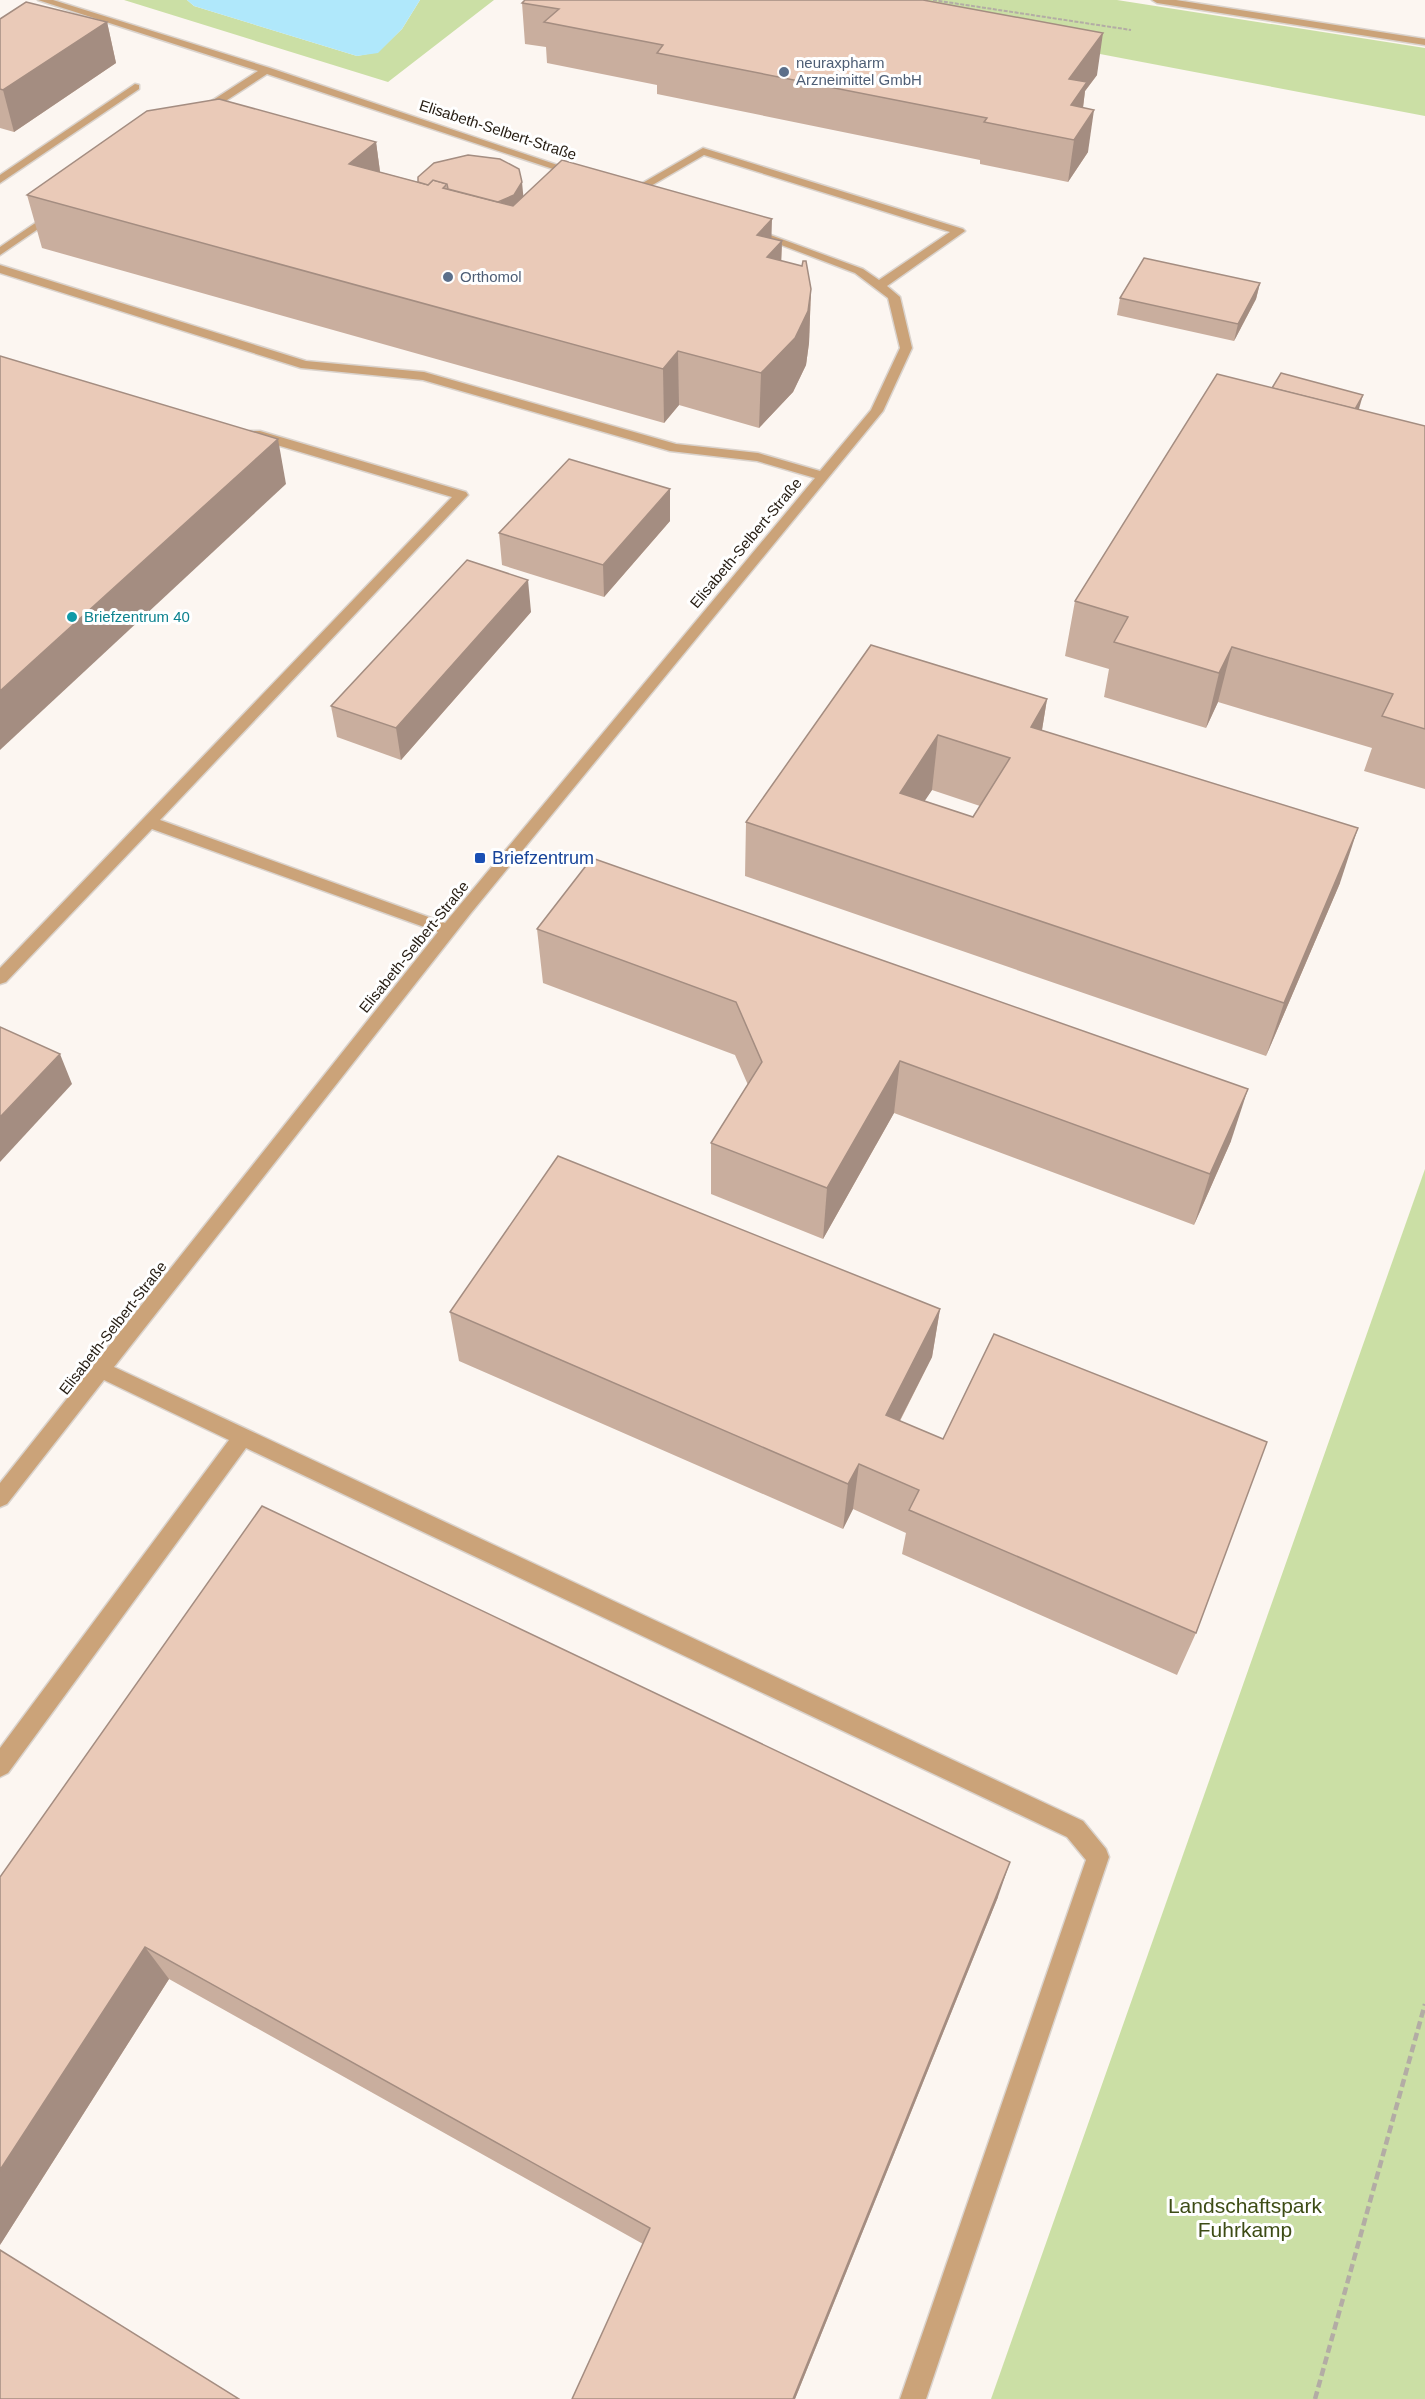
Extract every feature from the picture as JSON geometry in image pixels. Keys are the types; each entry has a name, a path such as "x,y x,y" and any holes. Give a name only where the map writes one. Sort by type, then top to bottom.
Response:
{"street":[{"name":"Elisabeth-Selbert-Straße","path":"43,0 266,70 589,178"},
{"path":"1157,0 1425,42"},
{"path":"186,122 266,70"},
{"path":"0,180 135,87"},
{"path":"656,200 628,191 703,151 959,231 879,286"},
{"path":"0,252 68,204"},
{"name":"Elisabeth-Selbert-Straße","path":"0,1498 448,930 877,411 906,348 894,297 859,272 803,249 747,230"},
{"path":"0,269 305,365 424,376 675,448 758,457 823,476"},
{"path":"0,978 461,495 236,428"},
{"path":"149,822 448,930"},
{"path":"101,1370 1075,1829 1098,1857 913,2399"},
{"path":"0,1766 243,1437"}],"path":[{"path":"1315,2399 1425,2004"}],"green space":[{"path":"124,0 187,0 194,6 357,56 378,52 402,29 420,0 494,0 388,82"},
{"path":"816,0 1117,0 1425,48 1425,116"},
{"name":"Landschaftspark Fuhrkamp","path":"1425,1169 1425,2399 991,2399"}],"water":[{"path":"187,0 420,0 402,29 378,53 357,56 194,6"}],"building":[{"path":"525,0 923,0 1103,33 1069,79 1087,82 1071,105 1094,110 1074,140 984,122 987,118 657,53 663,45 544,22 559,9 522,3"},
{"path":"26,2 107,22 3,90 0,89 0,19"},
{"path":"219,99 376,142 349,164 428,185 433,180 447,184 443,188 513,206 562,160 772,219 757,235 782,241 767,257 802,266 803,261 806,261 811,289 808,311 795,338 761,373 678,351 663,369 27,195 147,111"},
{"path":"468,155 500,159 519,169 522,182 514,195 498,202 448,189 447,184 433,180 428,185 418,182 418,177 434,163"},
{"path":"1144,258 1260,283 1238,324 1120,298"},
{"name":"Briefzentrum 40","path":"0,356 278,439 0,691"},
{"path":"1281,373 1363,395 1355,409 1272,388"},
{"path":"1217,374 1425,426 1425,729 1382,716 1393,694 1232,647 1219,673 1114,642 1128,617 1075,601"},
{"path":"569,459 670,489 603,565 499,533"},
{"path":"467,560 528,580 396,728 331,706"},
{"path":"871,645 1047,699 1031,727 1358,828 1284,1003 746,822","holes":["938,735 1010,758 973,817 900,793"]},
{"path":"592,858 1248,1089 1210,1174 900,1061 827,1188 711,1143 762,1062 736,1002 537,929"},
{"path":"0,1027 60,1054 0,1117"},
{"path":"558,1156 940,1309 886,1415 943,1439 994,1334 1267,1442 1196,1633 909,1510 919,1490 859,1464 848,1484 450,1312"},
{"path":"262,1506 1010,1862 793,2399 572,2399 650,2228 145,1947 0,2170 0,1877"},
{"path":"0,2250 239,2399 0,2399"}],"place":[{"name":"neuraxpharm Arzneimittel GmbH","path":"784,72"},
{"name":"Orthomol","path":"448,277"},
{"name":"Briefzentrum 40","path":"72,617"},
{"name":"Briefzentrum","path":"480,858"}]}
